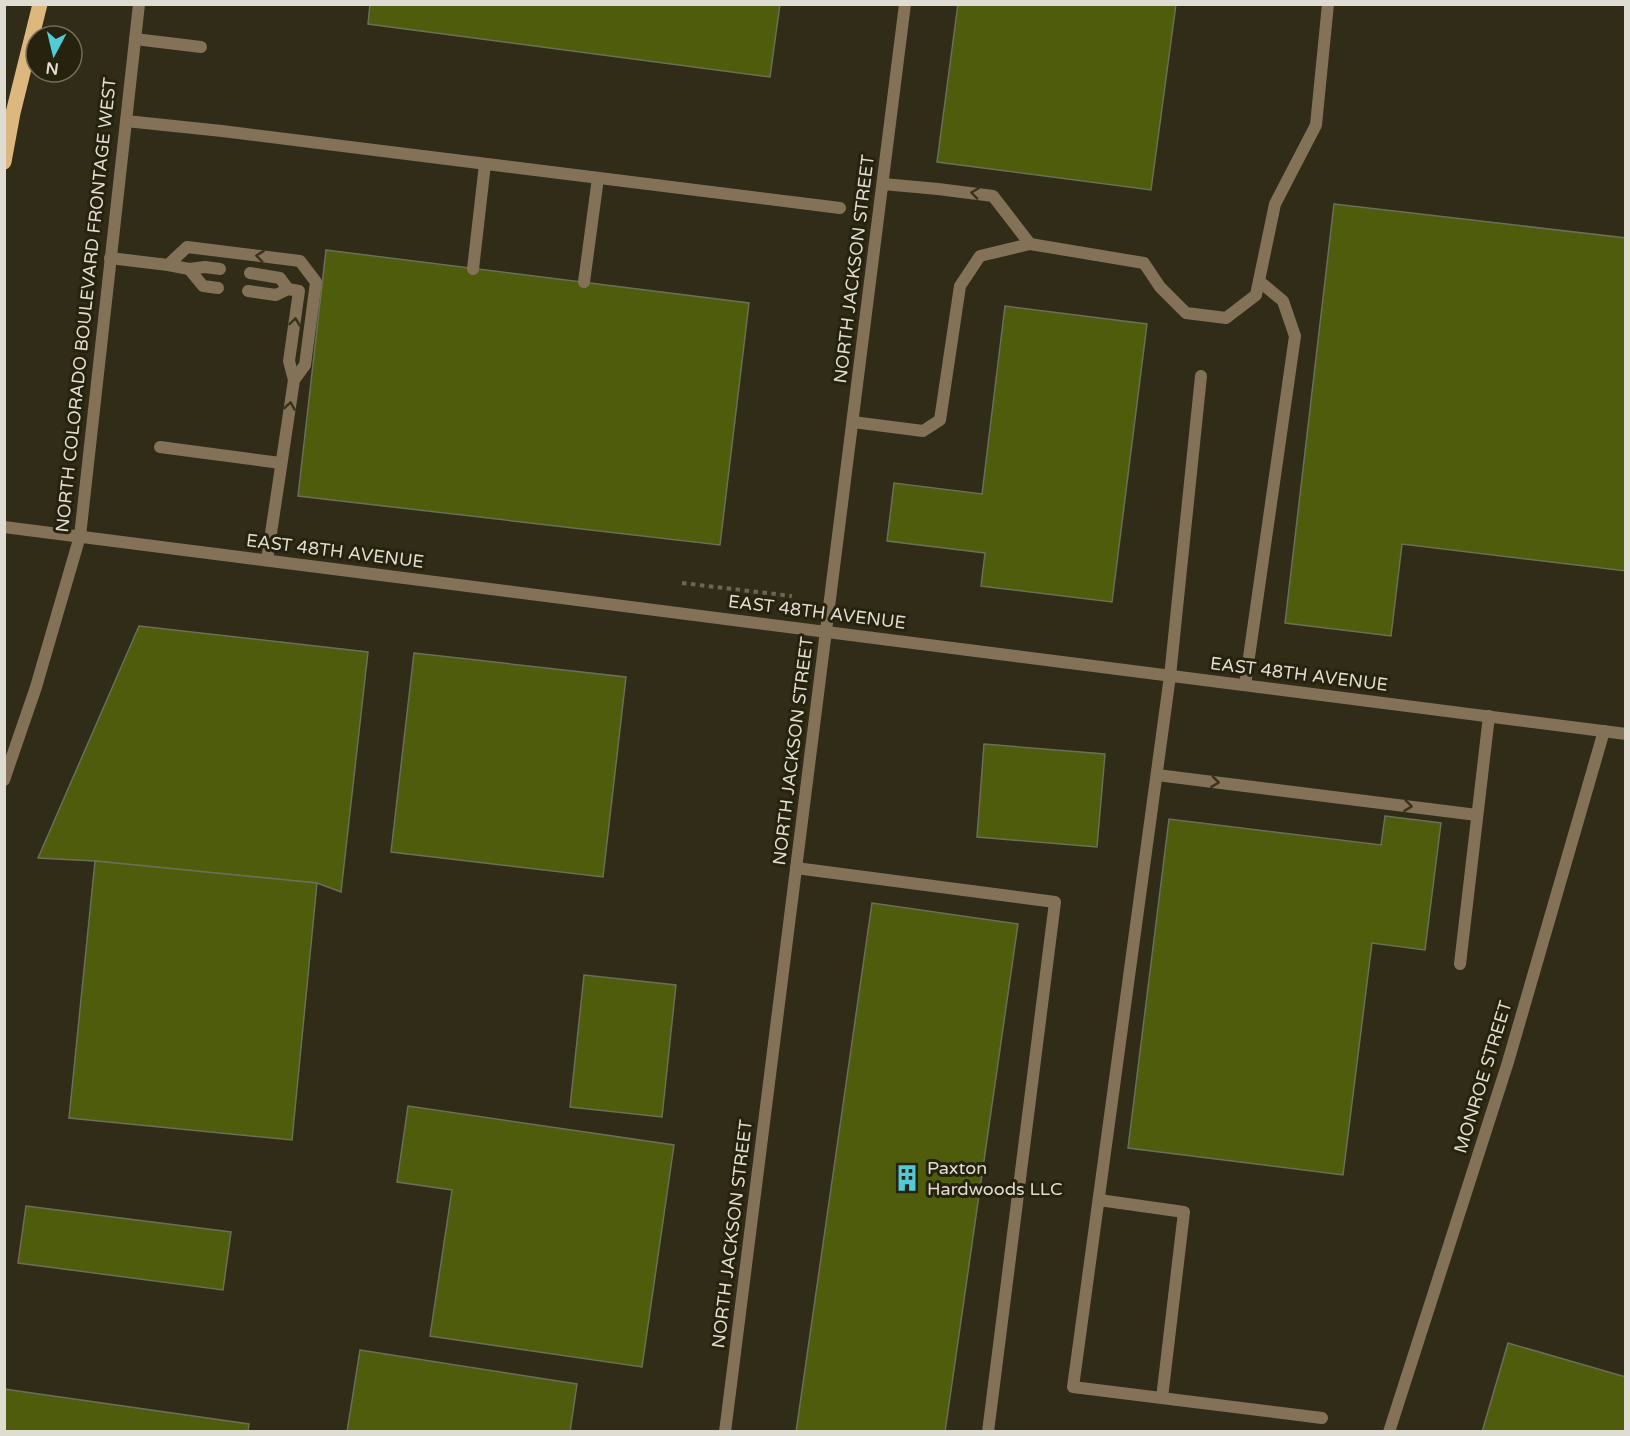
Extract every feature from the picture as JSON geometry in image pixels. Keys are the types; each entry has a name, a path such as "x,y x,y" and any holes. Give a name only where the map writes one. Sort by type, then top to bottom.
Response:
{"main road":[{"path":"4,162 13,113 40,4"}],"street":[{"name":"NORTH COLORADO BOULEVARD FRONTAGE WEST","path":"4,780 36,687 80,536 139,4"},
{"name":"NORTH JACKSON STREET","path":"725,1431 905,4"},
{"path":"853,422 923,431 940,420 960,286 980,256 1030,244 1144,263 1160,287 1186,313 1226,318 1256,295 1275,204 1316,125 1328,4"},
{"path":"135,39 201,47"},
{"path":"126,122 222,131 840,208"},
{"path":"473,269 485,164"},
{"path":"584,282 598,178"},
{"path":"882,184 993,196 1030,244"},
{"path":"168,264 187,247 300,261 316,282 305,365 294,380"},
{"path":"110,258 168,264 189,269 205,267 220,269"},
{"path":"189,269 203,286 218,288"},
{"path":"250,273 280,278 288,289"},
{"path":"1245,685 1295,336 1283,301 1259,280"},
{"path":"248,291 276,295 288,289 299,291 290,361 294,380 267,560"},
{"path":"1201,376 1170,676 1073,1387 1323,1418"},
{"path":"160,447 280,463"},
{"name":"EAST 48TH AVENUE","path":"4,527 1626,734"},
{"path":"1460,964 1489,716"},
{"name":"MONROE STREET","path":"1389,1431 1508,1062 1604,731"},
{"path":"1157,775 1477,814"},
{"path":"796,868 1055,902 988,1431"},
{"path":"1099,1200 1184,1212 1162,1398"}],"path":[{"path":"682,583 792,596"}],"building":[{"path":"370,4 780,4 770,77 368,24"},
{"path":"958,4 1176,4 1151,190 937,162"},
{"path":"1334,204 1626,238 1626,571 1402,544 1391,636 1285,623"},
{"path":"326,250 749,303 720,545 298,496"},
{"path":"1005,306 1147,324 1112,602 981,586 985,553 887,541 894,483 982,494"},
{"path":"139,626 368,652 341,892 317,883 95,861 38,858"},
{"path":"414,653 626,677 603,877 391,852"},
{"path":"984,744 1105,754 1097,847 977,837"},
{"path":"1385,816 1441,823 1425,950 1372,943 1343,1175 1128,1148 1169,819 1381,845"},
{"path":"95,861 317,883 292,1140 69,1118"},
{"name":"Paxton Hardwoods LLC","path":"872,903 1018,924 945,1432 796,1432"},
{"path":"584,975 676,985 662,1117 570,1107"},
{"path":"408,1106 674,1145 642,1367 430,1336 452,1190 397,1182"},
{"path":"26,1206 231,1232 223,1290 18,1263"},
{"path":"1508,1343 1626,1377 1626,1432 1482,1432"},
{"path":"360,1350 577,1384 570,1432 347,1432"},
{"path":"4,1389 249,1424 248,1432 4,1432"}],"place":[{"name":"Paxton Hardwoods LLC","path":"907,1178"}]}
